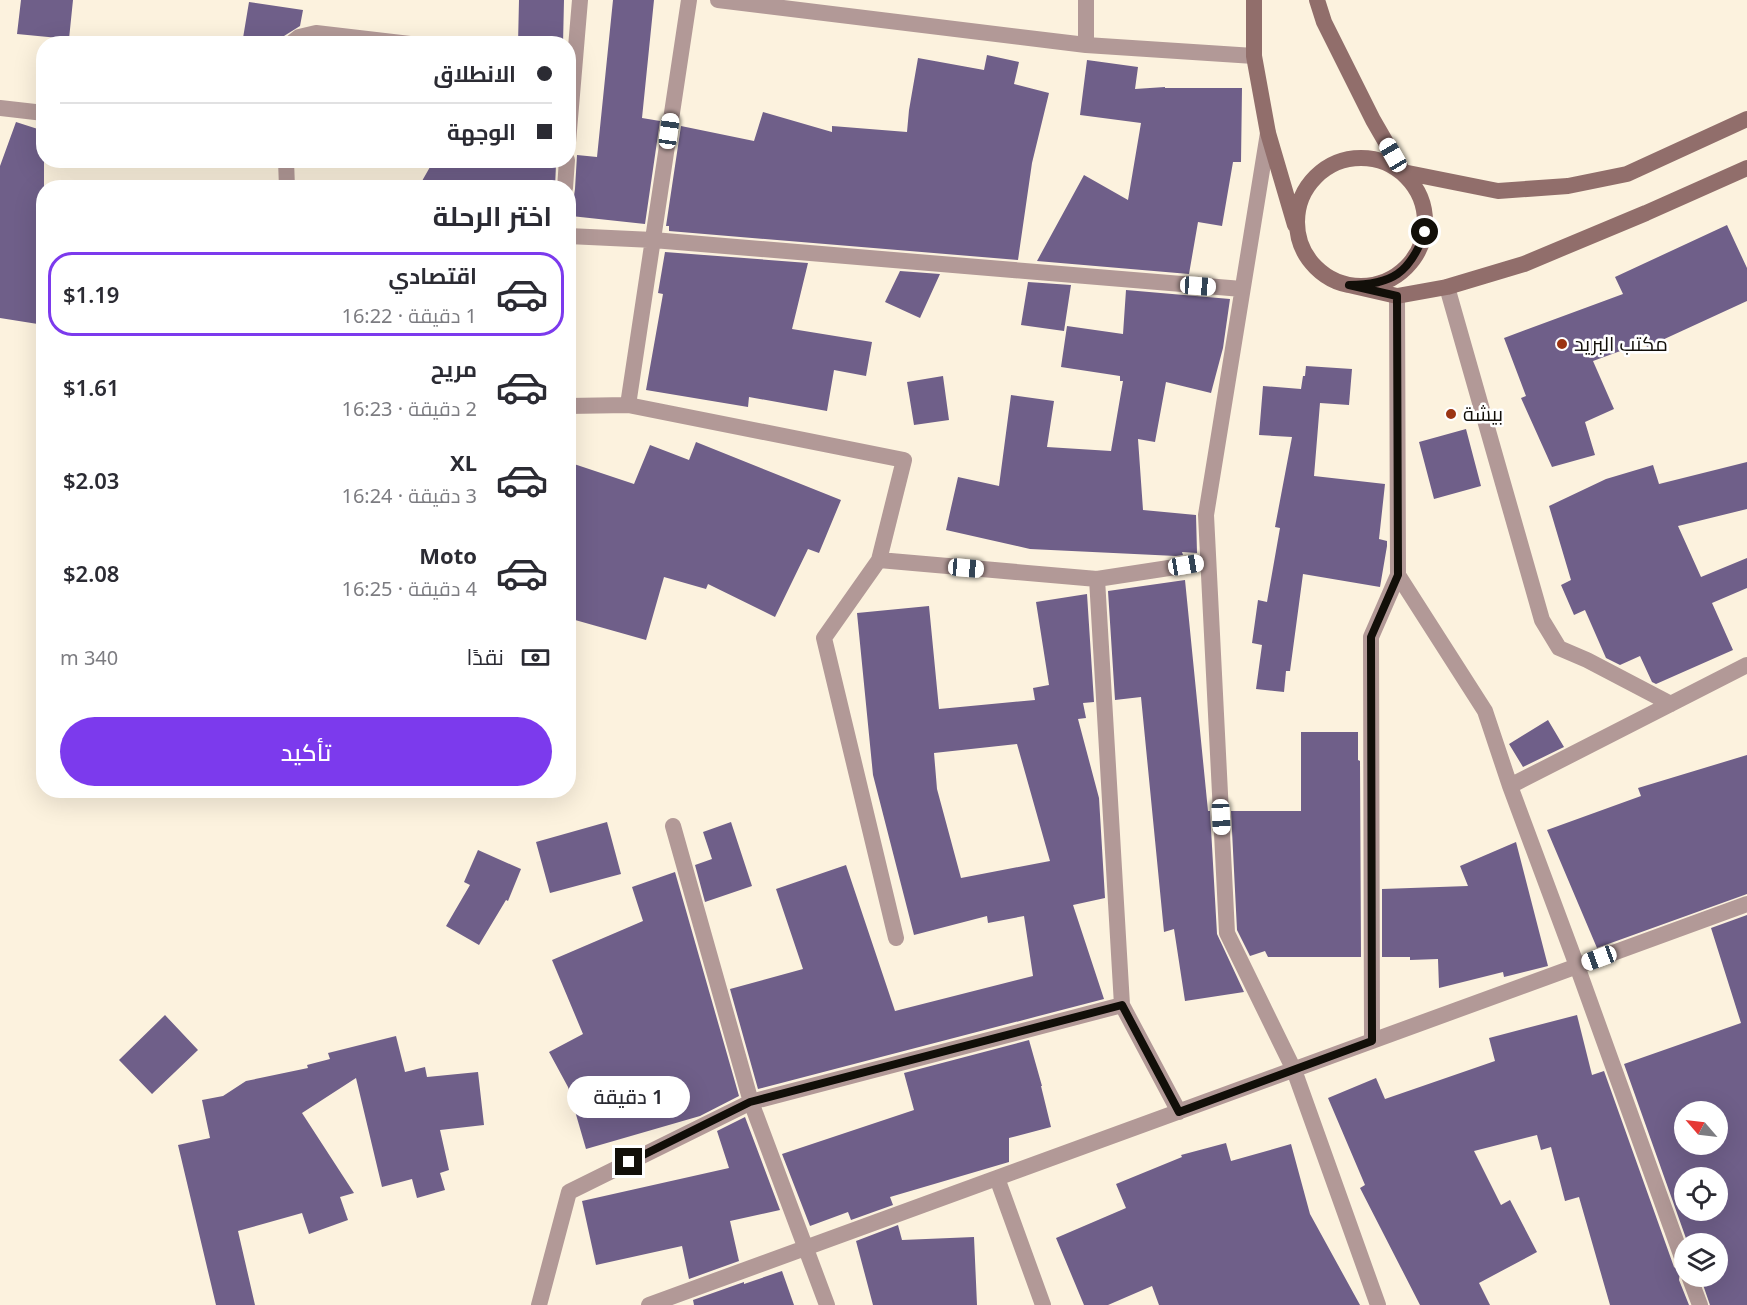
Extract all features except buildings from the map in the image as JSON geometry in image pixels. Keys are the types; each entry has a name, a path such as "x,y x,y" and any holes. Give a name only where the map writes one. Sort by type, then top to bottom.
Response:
{"main road":[{"path":"1254,0 1254,56 1268,134 1299,238 1311,262 1328,277 1349,285 1397,296 1447,287 1524,264 1747,168"},
{"path":"1317,0 1324,22 1373,120 1403,172 1417,189 1425,210 1425,232 1417,254 1402,271 1383,282 1371,285 1349,285"},
{"path":"1299,238 1297,216 1303,194 1316,176 1334,163 1361,157 1383,161 1403,172 1498,192 1568,186 1627,174 1747,119"}],"street":[{"path":"575,36 580,0"},
{"path":"628,405 689,0"},
{"path":"718,0 792,5 1086,45 1254,56"},
{"path":"1086,0 1086,45"},
{"path":"303,36 316,33 342,36"},
{"path":"0,108 36,112"},
{"path":"1268,134 1206,514 1227,933 1294,1070 1378,1305"},
{"path":"576,236 653,240 1242,289"},
{"path":"1447,287 1542,620 1559,648 1671,704"},
{"path":"1372,1041 1371,637 1398,575 1397,296"},
{"path":"576,406 628,405 904,460 879,560 824,638 896,938"},
{"path":"879,560 1097,579 1208,562"},
{"path":"1398,575 1485,711 1510,786 1674,1235"},
{"path":"1097,579 1122,1005 1179,1112"},
{"path":"1510,786 1747,665"},
{"path":"673,826 750,1102 827,1305"},
{"path":"649,1305 1747,904"},
{"path":"539,1305 569,1192 750,1102 1122,1005"},
{"path":"997,1178 1043,1305"},
{"path":"1693,1287 1700,1305"}],"place":[{"name":"مكتب البريد","path":"1562,344"},
{"name":"بيشة","path":"1451,414"}],"route":[{"path":"629,1162 750,1102 1122,1005 1179,1112 1372,1041 1371,637 1398,575 1397,296 1349,285 1371,285 1383,282 1402,271 1417,254 1425,232"}]}
